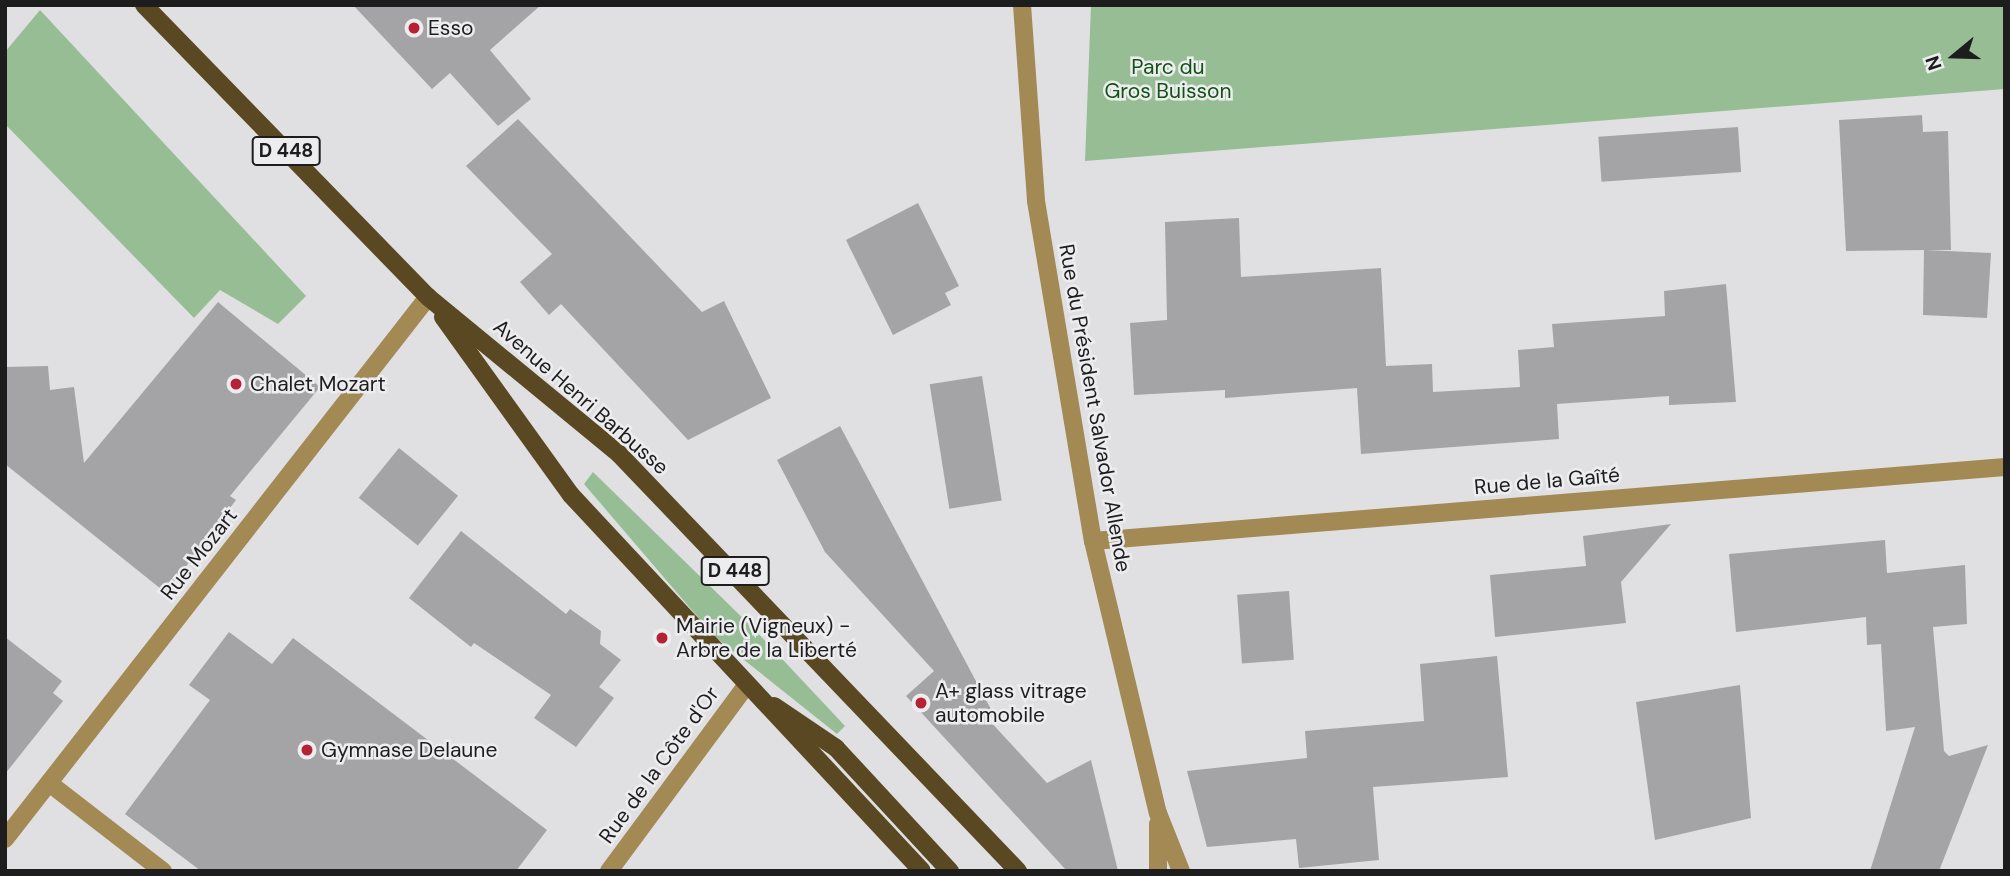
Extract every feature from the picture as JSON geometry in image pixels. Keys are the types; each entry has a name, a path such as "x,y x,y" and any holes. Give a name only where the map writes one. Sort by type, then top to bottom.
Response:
{"main road":[{"name":"Avenue Henri Barbusse","path":"144,5 428,297 619,454 1018,871"},
{"name":"Avenue Henri Barbusse","path":"428,297 571,495 745,687 922,871"},
{"path":"745,687 836,748 950,871"}],"street":[{"name":"Rue du Président Salvador Allende","path":"1022,5 1036,201 1093,541 1158,813 1181,871"},
{"name":"Rue Mozart","path":"5,839 428,297"},
{"name":"Rue de la Gaîté","path":"1093,541 2005,467"},
{"name":"Rue de la Côte d'Or","path":"609,871 745,687"},
{"path":"49,783 163,871"},
{"name":"Rue du Président Salvador Allende","path":"1158,813 1158,871"}],"green space":[{"name":"Parc du Gros Buisson","path":"1091,5 2005,5 2005,89 1085,161"},
{"path":"40,10 306,296 278,324 220,290 194,318 5,124 5,52"},
{"path":"593,472 753,628 845,726 837,734 714,636 584,484"}],"building":[{"path":"353,5 541,5 490,50 531,99 498,126 450,73 432,89"},
{"path":"1922,115 1923,132 1948,131 1951,250 1926,250 1991,253 1987,318 1923,315 1924,250 1846,251 1839,120"},
{"path":"518,119 702,312 724,301 771,398 688,440 561,304 549,315 520,282 552,254 466,166"},
{"path":"1738,127 1741,172 1601,182 1598,137"},
{"path":"918,203 959,286 945,293 951,305 893,335 846,240"},
{"path":"1239,218 1241,277 1381,268 1386,366 1432,364 1433,392 1520,387 1518,350 1554,347 1552,324 1665,316 1664,291 1726,284 1736,402 1669,405 1669,396 1557,404 1559,439 1361,454 1357,388 1225,398 1225,390 1134,395 1130,323 1167,320 1165,222"},
{"path":"218,302 320,387 230,496 236,500 166,593 5,464 5,367 48,366 50,390 74,387 84,463"},
{"path":"982,376 1002,500 949,509 930,384"},
{"path":"840,426 994,715 988,719 1047,783 1091,760 1118,871 1067,871 906,696 934,671 825,552 777,460"},
{"path":"399,448 458,496 418,546 359,498"},
{"path":"1671,524 1621,582 1626,623 1495,637 1490,575 1586,566 1583,536"},
{"path":"461,531 566,614 570,609 601,631 600,644 621,660 599,687 614,698 576,747 534,718 551,695 474,643 471,647 409,598"},
{"path":"1885,540 1887,573 1965,565 1967,624 1933,627 1944,751 1949,756 1988,745 1939,871 1870,871 1915,727 1886,731 1881,644 1867,645 1866,617 1736,632 1729,554"},
{"path":"1289,591 1294,660 1242,663 1237,595"},
{"name":"Gymnase Delaune","path":"229,632 272,664 293,638 547,830 516,871 201,871 125,814 210,700 189,685"},
{"path":"5,637 62,681 53,693 63,701 5,774"},
{"path":"1497,656 1508,777 1373,787 1379,860 1299,868 1296,839 1207,847 1187,771 1307,758 1305,731 1424,721 1420,664"},
{"path":"1740,685 1751,818 1655,840 1636,702"}],"place":[{"name":"Esso","path":"414,28"},
{"name":"Chalet Mozart","path":"236,384"},
{"name":"Mairie (Vigneux) - Arbre de la Liberté","path":"662,638"},
{"name":"A+ glass vitrage automobile","path":"921,703"},
{"name":"Gymnase Delaune","path":"307,750"}]}
